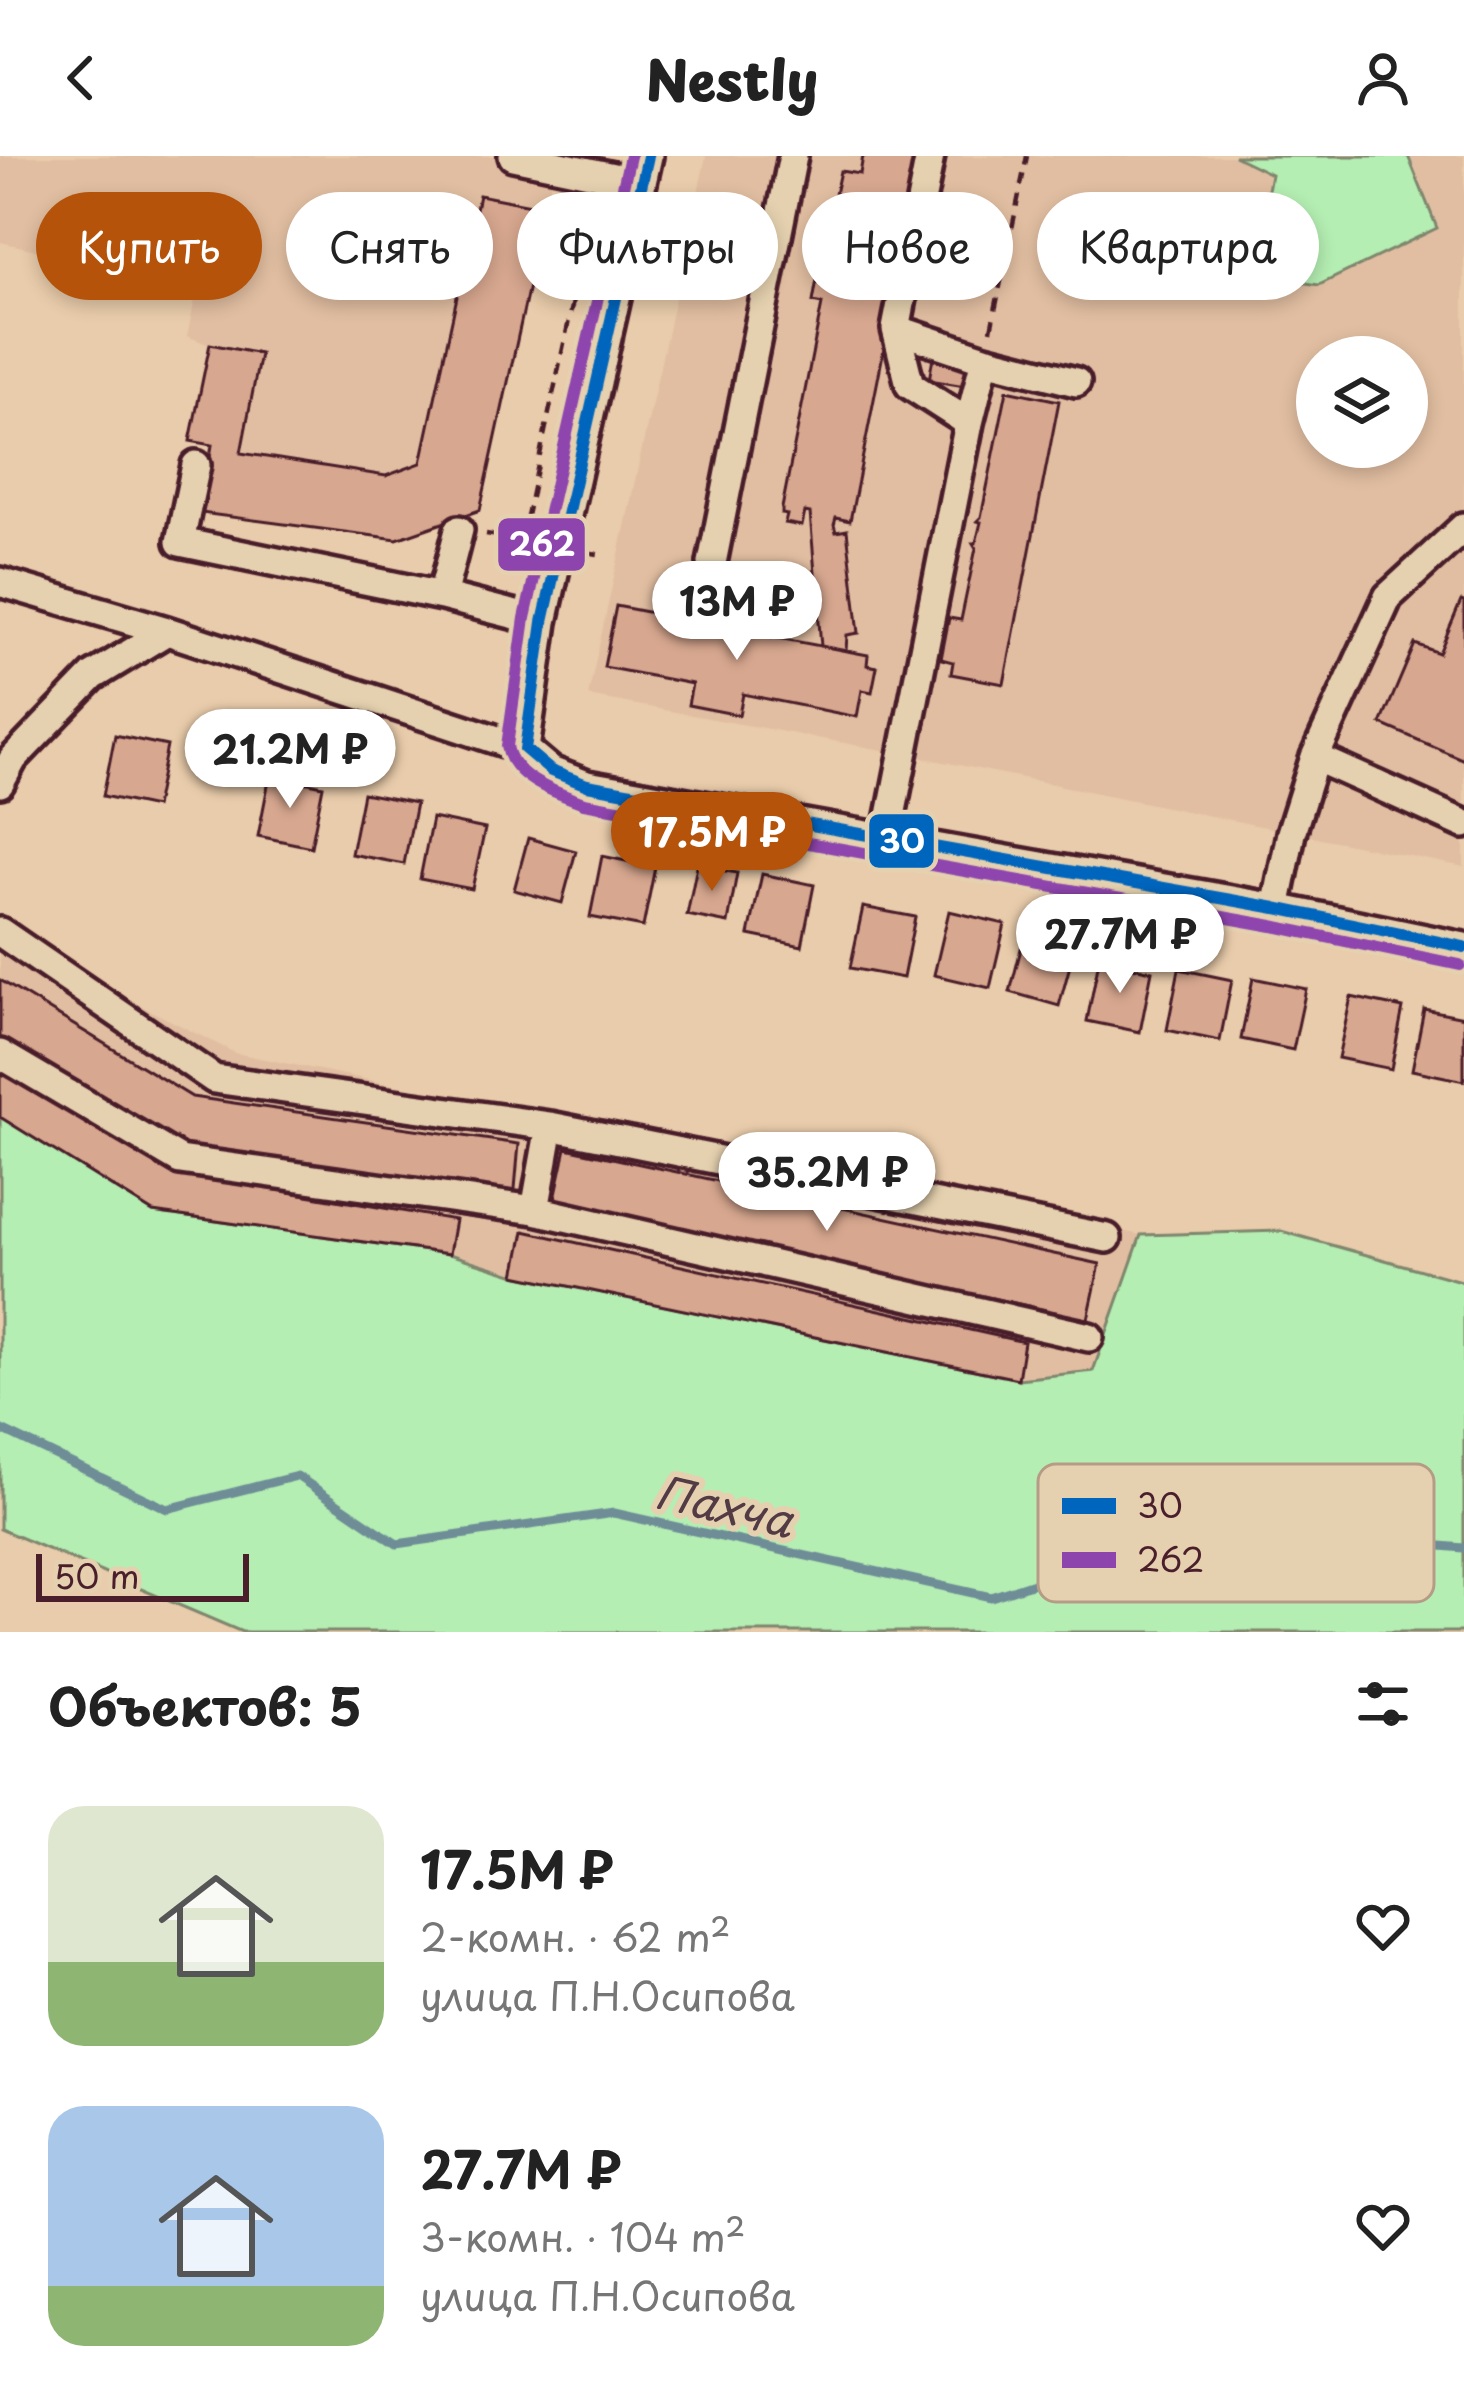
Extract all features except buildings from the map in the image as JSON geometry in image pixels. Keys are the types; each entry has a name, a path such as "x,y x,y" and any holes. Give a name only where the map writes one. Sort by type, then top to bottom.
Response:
{"street":[{"path":"513,156 600,177 645,170 543,622 525,749"},
{"path":"712,563 793,156"},
{"path":"930,156 896,329 910,386 969,423"},
{"path":"896,329 985,359 1076,382"},
{"path":"887,836 985,359"},
{"path":"196,465 179,542 442,596 543,622"},
{"path":"1276,908 1291,833 1315,758 1388,597 1464,527"},
{"path":"442,596 459,530"},
{"path":"0,582 167,631 525,749 551,771 586,785 887,836 1464,947"},
{"path":"4,767 93,676 167,631"},
{"path":"1315,758 1464,824"},
{"path":"0,932 214,1078 550,1126 1107,1238"},
{"path":"0,1054 180,1160 535,1210 1089,1337"},
{"path":"535,1210 550,1126"}],"path":[{"path":"985,359 1028,156"},
{"path":"522,539 600,177"}],"shaded area":[{"path":"0,156 555,156 549,192 517,192 517,272 397,539 211,445 190,441 209,345 187,336 195,300 262,300 262,192 36,192 36,250 0,242"},
{"path":"706,156 1464,156 1464,867 904,754 588,696 675,300 778,300 778,192 698,192"},
{"path":"0,935 235,1053 1141,1235 1093,1371 1018,1379 515,1275 449,1254 153,1212 0,1117"}],"green space":[{"path":"1234,156 1408,156 1437,228 1319,285 1319,192 1268,192 1271,174"},
{"path":"0,1117 153,1212 449,1254 516,1275 1018,1379 1093,1371 1141,1235 1281,1231 1464,1282 1464,1632 242,1632 0,1529"}],"waterway":[{"name":"Пахча","path":"0,1429 167,1509 297,1476 397,1544 614,1513 991,1597 1038,1582"},
{"name":"Пахча","path":"1434,1545 1464,1548"}],"transit line":[{"name":"262","path":"630,156 525,618 507,746 526,776 584,803 1273,926 1460,965"},
{"name":"30","path":"525,749 543,622 648,156"},
{"name":"30","path":"525,749 551,771 587,785 1276,908 1464,947"}]}
